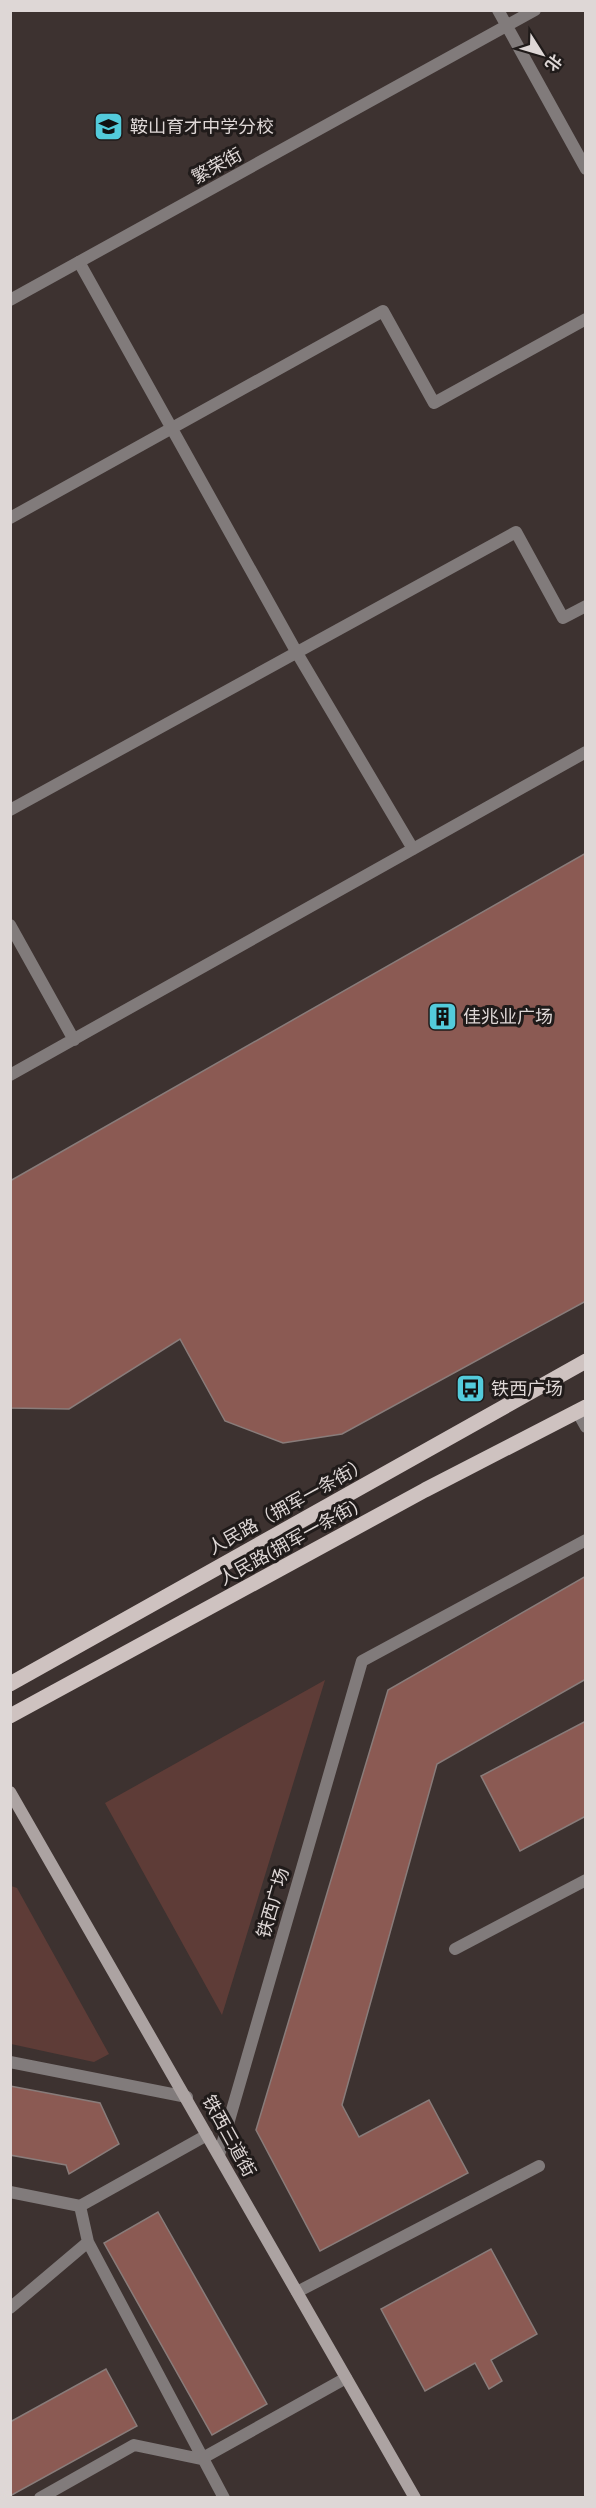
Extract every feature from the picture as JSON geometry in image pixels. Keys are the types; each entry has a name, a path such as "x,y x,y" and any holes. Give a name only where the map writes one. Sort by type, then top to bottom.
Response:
{"main road":[{"name":"人民路（拥军一条街）","path":"10,1684 585,1361"},
{"name":"人民路(拥军一条街)","path":"10,1716 426,1490 581,1409"},
{"name":"铁西三道街","path":"10,1792 188,2097 207,2136 415,2498"}],"street":[{"path":"498,10 585,169"},
{"name":"繁荣街","path":"10,300 535,10"},
{"path":"79,262 297,653 413,849"},
{"path":"10,518 383,311 434,403 585,320"},
{"path":"10,810 516,532 563,618 585,606"},
{"path":"10,1075 585,752"},
{"path":"10,924 74,1040"},
{"path":"581,1409 585,1427"},
{"name":"铁西广场","path":"219,2155 362,1661 585,1540"},
{"path":"455,1949 585,1880"},
{"path":"10,2062 188,2097"},
{"path":"10,2192 80,2206 207,2136"},
{"path":"297,2292 539,2166"},
{"path":"80,2206 88,2241 201,2459 224,2498"},
{"path":"10,2308 88,2241"},
{"path":"40,2498 134,2445 201,2459 346,2378"}],"shaded area":[{"path":"325,1680 222,2015 105,1803"},
{"path":"11,1886 17,1888 109,2054 94,2062 11,2044"}],"building":[{"name":"佳兆业广场","path":"586,853 586,1301 342,1434 283,1443 225,1421 180,1339 69,1409 10,1408 10,1181"},
{"path":"586,1576 586,1679 437,1764 342,2105 359,2137 429,2100 468,2173 320,2251 256,2130 388,1690"},
{"path":"586,1721 586,1816 520,1851 481,1776"},
{"path":"10,2086 100,2103 119,2144 69,2174 66,2165 10,2155"},
{"path":"158,2212 267,2404 212,2435 104,2243"},
{"path":"491,2249 537,2334 491,2360 502,2381 489,2389 475,2363 425,2391 381,2309"},
{"path":"106,2369 137,2426 10,2496 10,2422"}],"place":[{"name":"鞍山育才中学分校","path":"109,127"},
{"name":"佳兆业广场","path":"442,1017"},
{"name":"铁西广场","path":"470,1389"}]}
